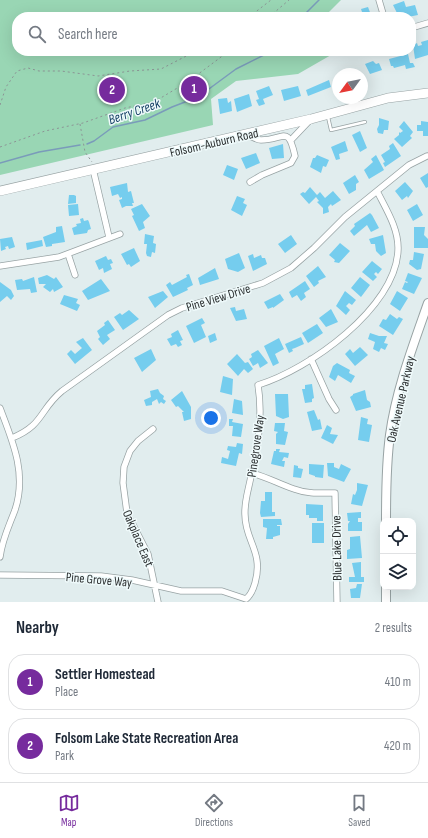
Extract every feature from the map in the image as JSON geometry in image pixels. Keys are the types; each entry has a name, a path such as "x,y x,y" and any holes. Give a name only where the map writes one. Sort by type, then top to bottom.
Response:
{"main road":[{"name":"Folsom-Auburn Road","path":"0,191 311,119 388,98 428,94"},
{"name":"Oak Avenue Parkway","path":"386,518 387,458 394,411 414,341 428,303"},
{"path":"386,590 386,602"}],"street":[{"path":"379,0 383,12"},
{"path":"416,27 428,23"},
{"path":"292,140 311,119"},
{"path":"246,134 260,140 285,136 292,140 295,156 293,161 250,182"},
{"name":"Pine View Drive","path":"12,438 33,427 40,419 51,401 62,391 168,315 192,304 263,283 291,268 314,248 345,217 413,162 427,156"},
{"path":"93,169 109,237"},
{"name":"Pinegrove Way","path":"197,591 222,591 246,599 252,590 257,573 257,559 246,524 245,514 260,431 261,405 258,385 281,377 311,359 360,322 387,284 395,268 398,250 397,237 393,224 377,191"},
{"path":"0,266 68,254 120,234"},
{"path":"68,254 74,275"},
{"path":"311,359 329,399 336,410"},
{"path":"0,408 12,438 19,464 19,490 15,510 3,542 0,557"},
{"name":"Oakplace East","path":"153,429 140,438 130,451 124,466 123,483 127,513 148,554 158,602"},
{"name":"Blue Lake Drive","path":"252,473 296,490 308,493 335,493 337,602"},
{"name":"Pine Grove Way","path":"0,575 101,576 132,580 181,591 197,591"}],"lane":[{"path":"327,115 331,130 365,122"}],"path":[{"path":"255,12 271,0"},
{"path":"275,12 289,0"},
{"path":"0,105 6,87 17,71 28,68 40,71 61,71 98,76 130,70 161,69 186,56"},
{"path":"0,147 46,131 79,124 125,108 154,102 189,81 222,56"},
{"path":"79,124 85,152 92,163 93,169"}],"green space":[{"path":"0,0 341,0 329,12 12,12 12,56 329,56 298,74 236,81 211,99 213,125 0,175"}],"building":[{"path":"404,1 406,7 415,5 418,15 416,15 416,12 396,12 393,5"},
{"path":"368,7 370,12 362,12 361,9"},
{"path":"428,40 428,55 415,59 416,44 418,46 422,45 421,42"},
{"path":"400,56 408,56 410,63 413,63 415,67 406,69 405,65 394,68 391,66 389,59"},
{"path":"373,61 376,64 379,63 382,70 370,74 365,64"},
{"path":"329,80 331,87 308,96 306,90"},
{"path":"269,86 273,95 263,99 265,104 259,106 256,100 259,99 256,91"},
{"path":"298,86 301,96 284,101 281,90"},
{"path":"249,94 252,106 237,112 234,99"},
{"path":"227,98 228,103 231,101 232,111 220,114 218,99"},
{"path":"379,118 389,121 388,130 384,130 383,134 378,133 377,129 379,125"},
{"path":"404,121 413,132 410,136 412,138 402,147 394,139 399,135 399,132 400,133 403,131 399,127"},
{"path":"421,121 428,122 428,136 423,136 423,131 417,131 417,125 421,125"},
{"path":"360,131 367,148 360,152 352,135"},
{"path":"345,141 348,151 339,154 340,159 336,160 331,147"},
{"path":"393,143 401,156 385,167 383,163 385,162 381,155 390,149 389,146"},
{"path":"283,144 284,158 272,159 269,148"},
{"path":"256,153 260,163 246,169 241,158"},
{"path":"317,155 329,160 326,167 323,166 321,173 310,167 313,158"},
{"path":"376,155 384,170 369,179 364,170 373,162 371,159"},
{"path":"227,165 238,169 234,180 223,175"},
{"path":"428,173 428,187 426,188 420,178"},
{"path":"355,175 359,182 356,184 356,190 349,194 343,183"},
{"path":"405,182 413,191 408,198 407,196 402,200 395,191"},
{"path":"127,183 128,192 131,191 134,203 132,203 133,206 126,206 122,208 119,200 122,199 122,197 120,198 118,194 112,196 110,187"},
{"path":"310,187 317,195 320,192 325,198 333,191 341,200 332,206 331,204 328,207 329,212 323,214 323,208 317,202 319,201 316,197 309,204 300,194 303,192 305,193"},
{"path":"69,195 76,196 76,203 68,204"},
{"path":"237,196 245,199 243,203 247,205 242,216 231,210"},
{"path":"78,204 79,215 69,216 68,205"},
{"path":"142,204 150,216 143,222 145,228 139,231 132,216 134,215 131,209"},
{"path":"417,204 423,215 413,221 407,210"},
{"path":"370,213 379,228 371,232 367,225 354,236 350,231 355,226 354,224"},
{"path":"83,218 84,221 88,220 91,229 88,230 87,233 74,235 72,228 77,226 76,224 81,223 80,219"},
{"path":"62,226 65,242 52,244 52,246 46,247 43,237 56,232 56,227"},
{"path":"414,227 425,227 424,235 428,239 428,248 414,248"},
{"path":"145,234 154,236 153,243 156,244 155,253 152,252 151,257 147,256 146,253 147,244 144,244"},
{"path":"291,235 297,244 285,253 278,244"},
{"path":"383,235 386,253 381,256 376,251 375,244 371,244 369,239"},
{"path":"12,237 15,247 9,249 8,246 5,247 6,249 1,251 0,239"},
{"path":"42,240 43,246 27,250 26,243"},
{"path":"340,243 350,251 339,263 334,262 335,260 329,255"},
{"path":"134,248 140,261 131,267 129,264 127,265 121,254"},
{"path":"414,252 424,254 421,269 417,270 409,264 410,260 413,260"},
{"path":"239,253 245,268 238,272 228,269 225,259"},
{"path":"253,254 254,258 261,255 262,258 265,258 267,264 253,271 248,256"},
{"path":"106,256 108,260 111,259 113,263 110,264 112,269 104,273 103,268 99,270 95,261"},
{"path":"372,261 382,269 378,274 376,272 374,274 377,277 373,281 362,272"},
{"path":"318,266 326,277 318,281 319,283 314,287 306,276"},
{"path":"215,268 219,279 200,285 198,278"},
{"path":"408,273 422,278 414,294 402,289 405,282 408,282 405,281"},
{"path":"189,274 193,285 187,288 188,290 173,297 166,285 170,282 172,285 187,277 186,275"},
{"path":"47,275 54,279 56,277 63,287 54,292 53,289 50,292 43,287 46,284 39,284 38,278"},
{"path":"34,277 37,292 31,293 30,289 17,290 15,280 22,279 23,281"},
{"path":"360,277 370,285 361,297 351,288"},
{"path":"101,279 110,291 88,300 82,291"},
{"path":"305,281 310,289 304,293 306,297 301,301 297,295 292,298 289,292"},
{"path":"0,282 11,290 14,296 11,300 7,296 0,302"},
{"path":"163,291 168,297 155,308 148,297"},
{"path":"345,291 356,300 352,305 349,303 346,306 350,310 346,315 336,306"},
{"path":"397,291 408,298 400,311 390,304"},
{"path":"280,294 284,300 273,308 268,309 264,302"},
{"path":"64,295 78,299 76,303 80,305 77,311 60,304"},
{"path":"235,307 236,311 244,309 247,319 236,321 230,308"},
{"path":"331,309 338,322 326,327 319,318"},
{"path":"129,310 139,319 123,330 114,317 120,313 122,315"},
{"path":"390,314 397,319 399,317 403,319 393,335 379,326 383,319 386,320"},
{"path":"202,318 205,323 201,325 206,337 194,343 186,326"},
{"path":"108,320 115,330 107,335 110,339 103,345 98,339 100,337 97,331 105,325 104,323"},
{"path":"317,324 323,333 308,343 302,333"},
{"path":"178,330 183,340 180,341 182,345 178,347 176,344 171,346 167,339 172,337 171,334"},
{"path":"215,333 217,340 210,343 208,336"},
{"path":"370,333 379,336 387,336 384,343 388,344 385,350 381,348 379,352 373,349 375,342 368,339"},
{"path":"301,337 304,344 292,349 293,351 289,353 285,344"},
{"path":"83,338 92,350 75,364 67,354 71,350 75,354 82,348 76,342"},
{"path":"279,338 284,349 275,354 279,363 273,366 264,346"},
{"path":"360,347 368,355 355,366 345,354 350,349 353,353"},
{"path":"151,349 156,360 142,372 134,358"},
{"path":"258,350 268,363 260,368 258,363 253,366 249,359 252,357 251,354"},
{"path":"237,354 245,363 248,362 253,369 248,373 244,369 238,376 227,364"},
{"path":"337,363 350,370 349,373 355,376 351,383 338,375 335,381 329,377 333,366"},
{"path":"223,376 233,379 232,395 220,392"},
{"path":"312,384 314,398 312,399 312,402 305,403 302,389 305,389 305,385"},
{"path":"158,389 164,396 163,399 166,401 164,404 161,402 159,404 157,399 152,402 152,405 146,406 144,400 151,397 150,391"},
{"path":"365,390 367,400 370,402 371,407 356,411 350,397 353,394"},
{"path":"182,391 191,407 191,419 184,421 182,412 184,412 178,406 176,407 171,400"},
{"path":"275,394 288,394 289,417 283,419 276,416"},
{"path":"234,399 242,401 243,415 232,413"},
{"path":"314,410 318,420 320,419 322,429 312,431 307,412"},
{"path":"361,417 368,419 367,424 372,425 369,442 358,440"},
{"path":"229,419 233,419 232,422 243,424 241,437 232,436 233,426 229,426"},
{"path":"275,423 285,423 284,431 288,432 285,445 276,444 276,434 278,432 274,431"},
{"path":"327,425 332,428 330,434 338,435 333,444 321,438"},
{"path":"237,443 243,444 242,454 239,453 236,466 221,463 222,457 228,459 230,451 227,450 228,446 236,447"},
{"path":"276,449 280,449 279,452 289,453 288,458 284,457 282,461 285,461 284,467 271,464 274,451 276,451"},
{"path":"327,463 334,463 334,467 339,469 341,464 351,469 344,482 328,476"},
{"path":"309,464 324,465 323,478 315,477 309,474"},
{"path":"294,465 303,469 301,478 293,477"},
{"path":"357,483 368,485 362,506 351,504 353,494 355,495 357,490"},
{"path":"265,492 272,492 272,512 275,512 275,516 261,517 261,501 265,501"},
{"path":"306,504 323,505 323,521 317,521 317,518 309,518 309,515 306,515"},
{"path":"361,512 361,518 358,518 358,522 362,522 362,531 348,531 348,524 350,521 348,521 347,513"},
{"path":"263,519 281,519 282,525 277,525 280,526 280,535 273,537 273,539 266,539 267,528 263,527"},
{"path":"312,523 324,523 324,543 312,543"},
{"path":"360,536 362,558 347,559 347,550 350,549 350,537"},
{"path":"361,562 361,577 364,577 364,582 349,582 349,577 355,577 352,563"},
{"path":"357,584 362,584 360,598 351,598 350,589 356,588"}],"waterway":[{"name":"Berry Creek","path":"307,12 319,0"},
{"name":"Berry Creek","path":"87,144 94,141 113,127 145,120 198,97 236,69 262,56"},
{"name":"Berry Creek","path":"0,163 39,152 80,145"}],"place":[{"name":"Settler Homestead","path":"194,89"},
{"name":"Folsom Lake State Recreation Area","path":"112,90"}]}
